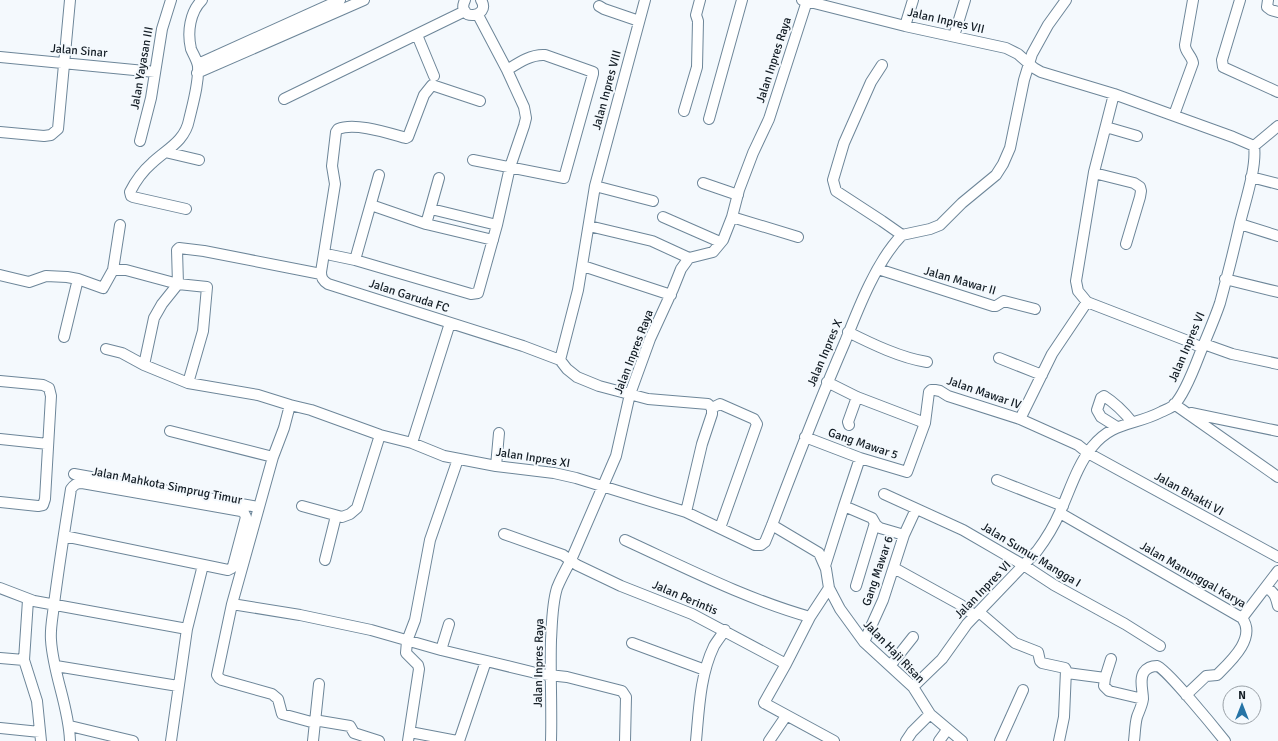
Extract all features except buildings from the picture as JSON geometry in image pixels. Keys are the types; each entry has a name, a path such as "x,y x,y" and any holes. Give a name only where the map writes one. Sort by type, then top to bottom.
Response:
{"street":[{"path":"0,132 44,136 51,135 56,131 58,126 70,0"},
{"name":"Jalan Yayasan III","path":"140,142 151,98 162,29 171,0"},
{"path":"186,209 131,196 131,190 146,169 180,140 186,132 189,122 197,68 191,48 190,25 195,10 202,0"},
{"path":"197,68 340,0"},
{"path":"197,68 364,0"},
{"path":"465,0 463,6 465,11 473,16 481,12 483,1"},
{"name":"Jalan Inpres VIII","path":"560,360 583,266 595,186 645,0"},
{"path":"684,111 697,67 698,21 696,15 700,0"},
{"path":"709,119 742,0"},
{"name":"Jalan Inpres VII","path":"805,0 834,4 905,26 1006,48 1018,54 1029,63"},
{"name":"Jalan Inpres Raya","path":"551,741 550,676 553,611 557,589 616,456 630,394 650,339 671,295 681,269 689,258 713,252 720,242 732,217 753,153 769,119 805,0"},
{"path":"905,26 913,0"},
{"path":"954,36 965,0"},
{"path":"882,65 871,82 844,143 833,180 836,191 902,235 930,229 940,225 962,203 996,175 1010,148 1029,63 1048,26 1066,0"},
{"path":"1174,116 1193,63 1190,55 1185,49 1185,45 1193,0"},
{"path":"1240,0 1222,60 1223,67 1278,92"},
{"path":"1268,0 1267,7 1278,12"},
{"path":"599,6 639,21"},
{"path":"284,99 465,11"},
{"path":"331,255 355,260 471,294 478,293 480,290 497,226 510,167 526,118 524,107 507,70 478,14"},
{"path":"417,35 434,76"},
{"path":"473,160 564,178 594,74 593,72 589,69 540,54 523,60 507,70"},
{"name":"Jalan Sinar","path":"0,57 155,72"},
{"path":"1029,63 1041,72 1114,94 1233,136 1254,146 1276,130"},
{"path":"144,366 154,318 162,304 178,284 176,255 179,248 204,251 321,274 335,184 332,166 336,132 338,129 373,128 406,138 408,137 424,95 432,85 480,101"},
{"path":"1114,94 1094,174 1076,281 1078,291 1087,302 1188,341 1232,354 1278,364"},
{"path":"1106,127 1137,136"},
{"name":"Jalan Inpres VI","path":"913,688 942,658 967,624 1006,582 1025,566 1044,542 1062,509 1074,479 1088,453 1105,432 1117,426 1150,418 1174,404 1191,377 1220,302 1249,192 1255,153 1254,146"},
{"path":"166,152 199,160"},
{"path":"355,260 379,174"},
{"path":"1094,174 1134,183 1140,187 1140,197 1126,244"},
{"path":"1251,177 1278,184"},
{"path":"426,224 439,178"},
{"path":"703,183 738,195"},
{"path":"595,186 653,201"},
{"path":"371,205 426,224 493,240"},
{"path":"431,209 497,226"},
{"path":"663,217 720,242"},
{"path":"732,217 798,238"},
{"path":"1240,224 1278,236"},
{"path":"0,275 24,282 33,281 46,276 78,279 103,288 113,270 120,225"},
{"path":"589,226 652,241 689,258"},
{"name":"Jalan Inpres X","path":"603,487 686,512 755,545 761,545 765,542 848,332 878,269 902,235"},
{"path":"583,266 671,295"},
{"name":"Jalan Mawar II","path":"878,269 993,306 996,306 1004,301 1035,309"},
{"path":"113,270 126,270 178,284 206,286 208,289 203,331 188,383"},
{"name":"Jalan Garuda FC","path":"321,274 323,281 328,284 523,346 560,360 576,377 599,386 648,399 708,404 712,408 720,404 754,419 757,424 720,528"},
{"path":"64,337 78,279"},
{"path":"1225,279 1278,292"},
{"path":"1020,419 1059,342 1087,302"},
{"path":"412,443 450,323"},
{"path":"848,332 872,344 918,361 926,362"},
{"name":"Jalan Inpres XI","path":"106,349 122,353 144,366 188,383 258,395 311,410 380,435 412,443 444,456 496,466 554,473 603,487"},
{"path":"999,358 1042,374"},
{"path":"0,381 43,385 49,388 51,396 45,499 43,505 38,506 0,502"},
{"path":"827,382 857,397 925,423"},
{"name":"Jalan Mawar IV","path":"925,423 929,392 934,390 948,396 1020,419 1078,445 1088,453"},
{"path":"1117,426 1102,418 1097,410 1101,398 1104,396 1125,413 1132,422"},
{"path":"849,425 848,422 857,397"},
{"path":"1174,404 1278,477"},
{"path":"290,405 258,507 232,604 218,670 218,678 272,694 278,699 282,714 315,723 320,721 350,726 353,737 379,741"},
{"path":"686,512 702,444 712,414 712,408"},
{"path":"1187,413 1278,431"},
{"name":"Gang Mawar 5","path":"806,438 860,458 907,472 925,423"},
{"path":"170,431 273,457"},
{"path":"496,466 500,433"},
{"path":"302,506 336,516 350,514 357,508 380,435"},
{"path":"0,440 48,444"},
{"name":"Jalan Bhakti VI","path":"1088,453 1278,557"},
{"path":"825,566 860,458"},
{"path":"458,459 430,540 415,620 407,641 406,653 418,665 419,669 409,737 458,741 486,661"},
{"path":"74,474 258,507"},
{"name":"Jalan Manunggal Karya","path":"996,480 1062,509 1242,618 1245,622 1246,631 1241,649 1217,675 1206,676 1186,695"},
{"name":"Jalan Mahkota Simprug Timur","path":"64,536 228,570 232,568 246,517 244,513 233,510 77,483 71,490 64,536 54,605 51,641 70,726 70,741"},
{"name":"Jalan Sumur Mangga I","path":"884,494 963,530 1025,566 1054,586 1125,624 1160,646"},
{"path":"844,506 872,518 880,528 904,535"},
{"name":"Gang Mawar 6","path":"864,642 883,600 904,535 916,509"},
{"path":"325,560 336,516"},
{"path":"856,586 875,523"},
{"name":"Jalan Haji Risan","path":"772,525 819,553 825,566 829,588 840,609 864,642 913,688 930,714 947,730 962,741"},
{"name":"Jalan Perintis","path":"504,534 563,554 571,560 621,586 692,614 725,630 786,664"},
{"path":"625,540 744,594 790,612 810,617"},
{"path":"171,741 187,629 203,565"},
{"path":"894,568 977,614 1014,643 1038,652 1042,664 1065,668 1067,673 1064,717 1059,741"},
{"path":"1242,618 1278,571"},
{"path":"0,588 35,601 187,629"},
{"path":"829,588 810,617 764,703 834,741"},
{"path":"1266,588 1270,589 1274,593 1278,606"},
{"path":"0,728 41,736 37,701 24,660 35,601"},
{"path":"232,604 300,615 363,628 486,661 550,676 568,677 622,691 626,697 625,741"},
{"path":"441,650 449,624"},
{"path":"696,741 700,698 706,670 714,646 725,630"},
{"path":"890,666 914,637"},
{"path":"632,643 706,670"},
{"path":"0,658 24,660"},
{"path":"1111,659 1104,686 1109,691 1143,699"},
{"path":"56,666 178,686"},
{"path":"1134,741 1137,716 1142,706 1143,699 1143,673 1148,668 1157,666 1163,670 1186,695 1225,741"},
{"path":"1067,673 1105,678"},
{"path":"313,741 319,684"},
{"path":"1000,741 1023,690"},
{"path":"906,741 912,732 930,714"},
{"path":"769,741 786,716"},
{"path":"70,726 133,741"},
{"path":"939,741 947,730"}]}
